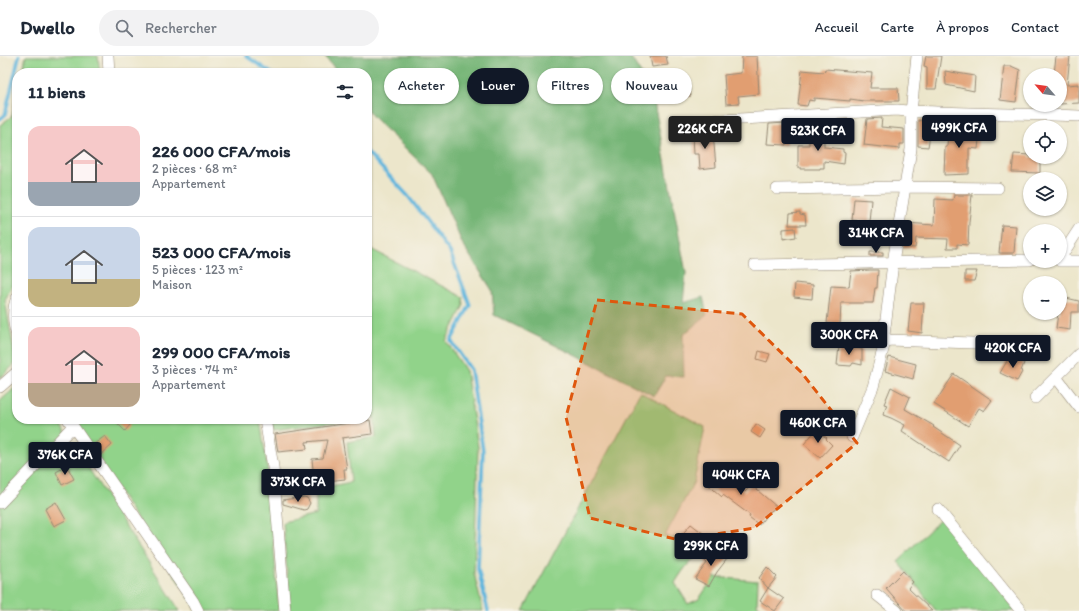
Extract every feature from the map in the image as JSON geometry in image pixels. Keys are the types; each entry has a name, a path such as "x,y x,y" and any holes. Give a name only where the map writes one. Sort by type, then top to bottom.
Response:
{"street":[{"path":"108,56 109,68"},
{"path":"852,437 873,387 886,338 884,335 893,263 911,149 911,112 917,56"},
{"path":"706,121 897,110 911,112 938,111 1079,116"},
{"path":"777,189 905,187 998,188"},
{"path":"1067,249 1079,229"},
{"path":"755,265 1023,260"},
{"path":"1067,260 1079,261"},
{"path":"886,338 888,340 1001,344"},
{"path":"1035,398 1079,354"},
{"path":"0,387 12,376"},
{"path":"1056,377 1079,407"},
{"path":"0,503 69,424"},
{"path":"71,424 198,611"},
{"path":"266,424 273,467 285,611"},
{"path":"938,508 1021,611"},
{"path":"877,595 897,611"}],"highlighted area":[{"path":"597,300 742,314 801,372 857,443 754,528 679,540 590,518 566,417"}],"green space":[{"path":"26,56 98,56 99,68 23,68"},
{"path":"325,56 630,56 638,68 611,68 611,104 654,104 686,273 683,303 703,297 707,315 683,335 684,377 666,376 654,396 494,315 492,290 463,245 432,174 372,116 372,68 334,68"},
{"path":"12,116 12,285 5,300 12,340 12,367 0,378 0,125"},
{"path":"372,250 463,297 464,305 446,341 466,371 478,447 474,573 483,611 290,611 283,522 316,514 316,489 351,482 347,442 376,437 374,417 372,417"},
{"path":"12,390 12,424 60,424 180,611 0,611 0,401"},
{"path":"640,392 705,427 694,482 665,536 678,539 690,548 696,542 706,549 689,564 675,583 688,604 699,599 714,577 758,581 757,605 765,611 523,611"},
{"path":"74,424 261,424 268,473 279,611 198,611"},
{"path":"272,424 320,424 273,430"},
{"path":"944,516 1016,611 936,611 898,561"}],"building":[{"path":"650,56 666,56 668,65 652,67"},
{"path":"742,56 757,56 759,94 738,96 739,103 726,104 724,75 741,73"},
{"path":"926,56 941,56 936,89 927,89 927,67 924,66"},
{"path":"1056,56 1070,56 1067,85 1067,68 1055,68"},
{"path":"1004,66 1011,66 1020,70 1016,102 1000,100"},
{"path":"825,69 872,73 870,88 898,88 899,101 864,101 850,99 850,101 814,98 814,101 809,100 807,106 798,105 802,70 824,72"},
{"path":"945,71 975,76 974,91 946,85"},
{"path":"1079,84 1079,103 1067,104 1067,85"},
{"path":"882,118 881,127 904,129 904,144 900,144 900,149 864,145 867,119"},
{"path":"949,119 959,120 960,130 980,130 978,149 969,148 969,174 944,175 945,147 947,147 948,131 950,131"},
{"path":"918,120 932,122 928,147 918,146"},
{"path":"787,123 786,145 767,144 769,124"},
{"path":"809,128 824,128 824,147 843,149 843,152 845,153 844,164 824,161 824,168 820,169 800,169 800,167 798,167 798,145 809,145"},
{"path":"713,133 716,167 700,169 699,154 694,154 693,135"},
{"path":"1014,154 1023,155 1023,164 1040,164 1040,172 1012,172"},
{"path":"954,195 972,195 968,245 957,244 957,248 947,248 948,239 916,238 915,248 903,247 906,223 934,225 935,199 953,200"},
{"path":"854,199 871,200 869,222 852,220"},
{"path":"800,212 800,214 805,215 806,225 789,225 790,213"},
{"path":"1002,225 1016,226 1014,253 999,253"},
{"path":"795,228 796,237 783,239 783,229"},
{"path":"870,252 883,252 883,256 870,256"},
{"path":"878,270 877,288 875,288 873,303 841,303 840,325 827,323 831,286 849,287 851,271"},
{"path":"965,271 977,271 974,281 965,281"},
{"path":"795,283 813,285 812,299 794,297"},
{"path":"1067,298 1079,301 1079,312 1071,312 1070,330 1056,328 1057,320 1067,320"},
{"path":"911,303 924,303 922,333 908,331"},
{"path":"839,346 862,349 862,365 853,363 851,366 837,365"},
{"path":"759,351 770,354 767,362 757,359"},
{"path":"1010,356 1024,363 1022,372 1017,381 1000,373"},
{"path":"889,357 916,364 913,379 885,371"},
{"path":"954,374 992,400 984,411 979,408 968,426 934,404"},
{"path":"891,387 910,397 905,409 934,426 933,427 960,445 949,462 902,431 905,425 883,415 887,405 884,404"},
{"path":"118,424 129,424 130,425 125,431"},
{"path":"343,424 371,424 372,434 342,438 347,469 344,469 345,479 327,481 327,477 314,479 312,459 323,458 327,440 306,442 307,449 278,452 275,434"},
{"path":"756,424 765,430 760,438 751,432"},
{"path":"816,430 827,438 826,439 832,445 820,458 804,444"},
{"path":"105,436 112,445 101,455 94,444"},
{"path":"67,466 74,479 62,485 56,472"},
{"path":"716,467 745,492 751,485 777,507 768,513 759,525 749,517 750,515 723,495 722,497 704,481"},
{"path":"304,497 307,498 310,503 307,509 304,510 283,504 283,500"},
{"path":"56,502 66,520 54,526 45,509"},
{"path":"691,524 704,534 690,549 678,539"},
{"path":"714,548 727,559 709,586 695,579 707,563 703,559"},
{"path":"767,567 777,577 768,588 759,578"},
{"path":"903,571 913,582 908,588 932,611 906,611 886,588"},
{"path":"768,588 784,599 775,611 760,601"}],"waterway":[{"path":"16,68 19,56"},
{"path":"246,56 264,68"},
{"path":"0,119 5,115 12,86"},
{"path":"372,157 408,196 450,252 470,305 451,341 471,370 483,451 478,569 488,611"}]}
